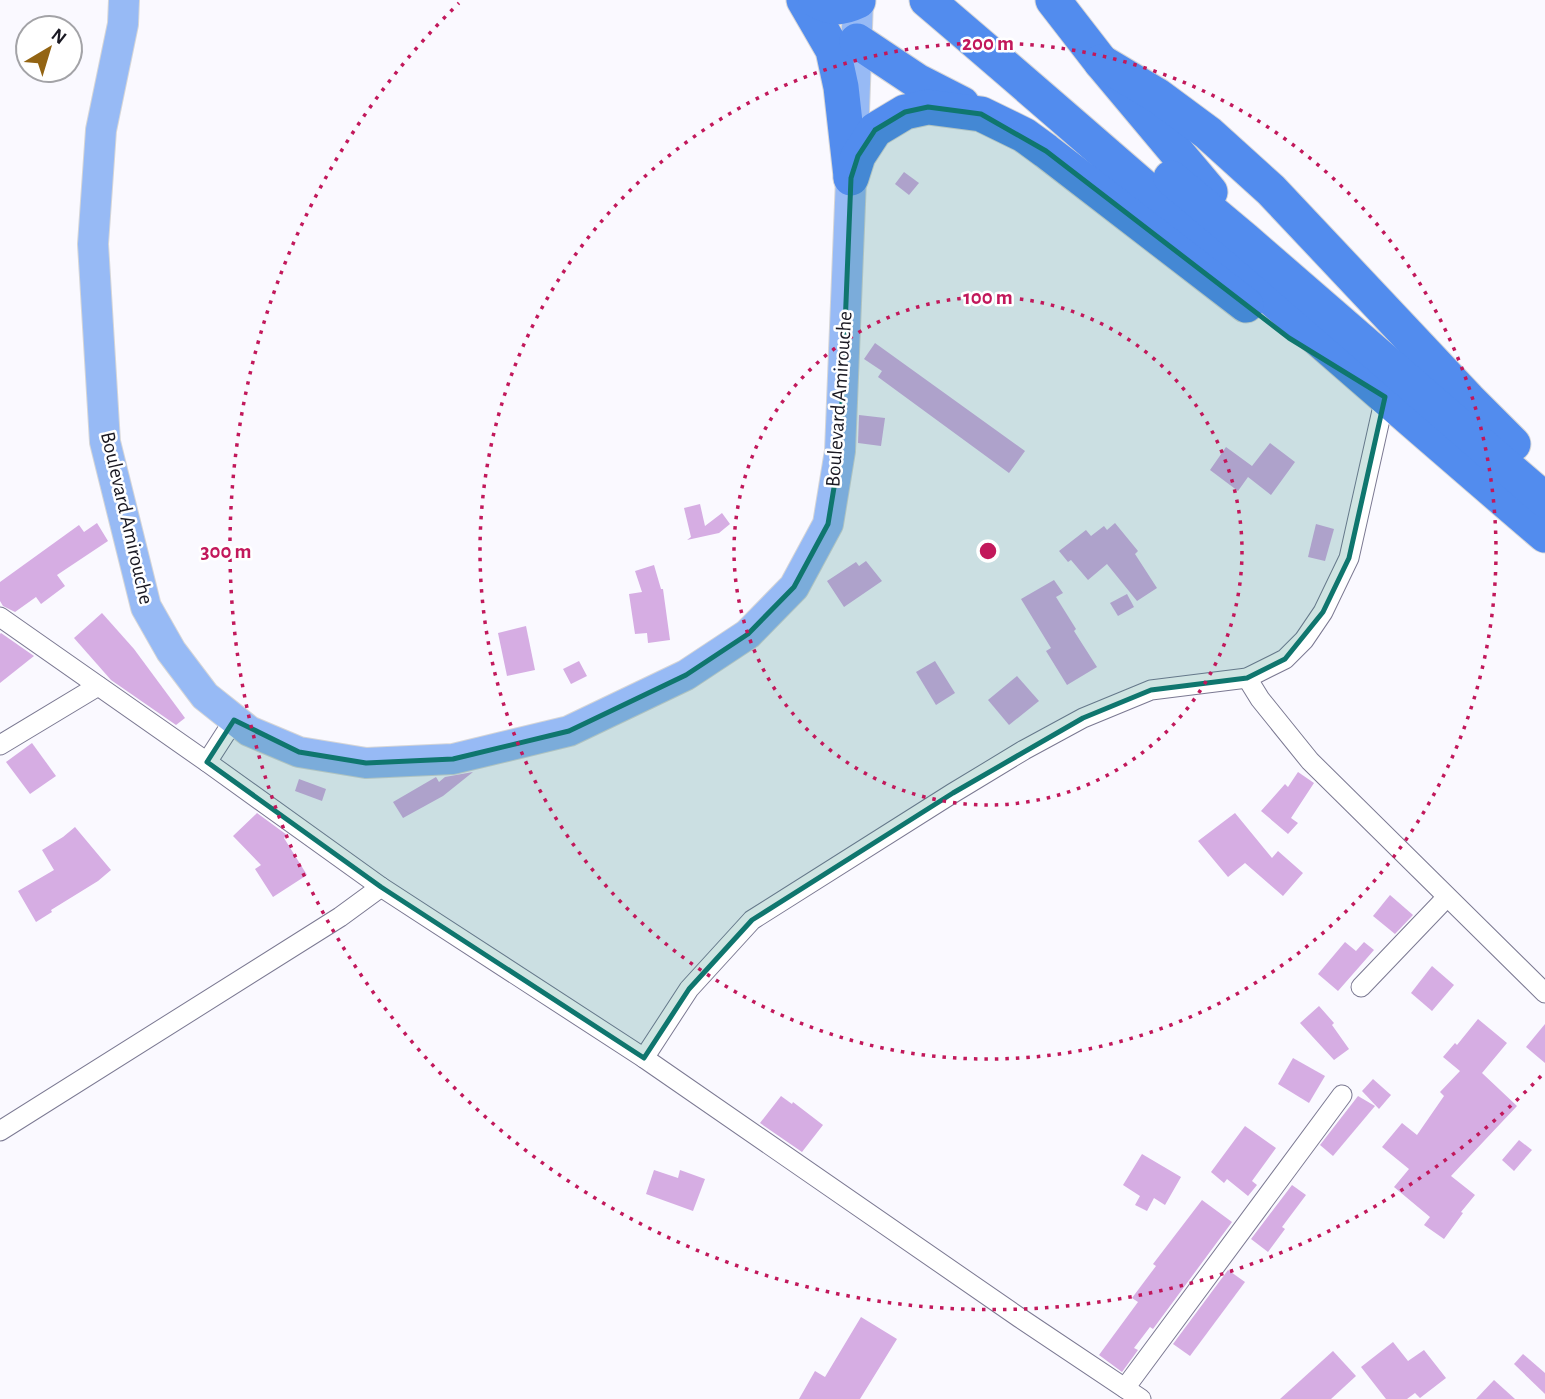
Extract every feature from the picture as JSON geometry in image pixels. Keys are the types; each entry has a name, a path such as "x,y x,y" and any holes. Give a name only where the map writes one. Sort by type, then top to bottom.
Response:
{"highway":[{"path":"804,0 833,50 841,87 851,188"},
{"path":"816,0 827,6 845,7 858,1"},
{"path":"927,0 1101,148 1545,536"},
{"path":"958,0 1245,240 1545,500"},
{"path":"1053,0 1101,62 1215,198 1245,240"},
{"path":"857,41 917,81 1024,135 1289,338 1380,394"},
{"path":"1101,62 1158,96 1208,133 1271,190 1545,477"},
{"path":"851,188 858,156 875,130 905,113 928,107 981,114"},
{"path":"1181,158 1263,183"}],"main road":[{"name":"Boulevard Amirouche","path":"124,0 123,24 101,130 93,244 106,442 146,607 171,651 205,696 249,731 299,752 366,763 453,759 569,731 686,675 748,634 794,587 828,524 840,451 858,1"}],"street":[{"path":"644,1058 689,989 752,920 965,785 1083,718 1151,690 1247,678 1284,659 1304,640 1327,604 1349,558 1380,394"},
{"path":"0,617 381,887 644,1058 1133,1394 1342,1095"},
{"path":"1247,678 1260,699 1310,761 1545,993"},
{"path":"0,745 98,686"},
{"path":"207,762 234,720"},
{"path":"0,1131 340,917 381,887"},
{"path":"1361,987 1447,897"}],"highlighted area":[{"path":"928,107 981,114 1046,151 1289,338 1385,397 1349,558 1323,612 1285,659 1247,678 1151,690 1083,718 953,793 752,920 689,989 644,1058 381,887 207,762 234,720 299,752 366,763 453,759 569,731 686,675 748,634 794,587 828,524 840,451 851,178 858,156 875,130 905,112"}],"building":[{"path":"904,172 919,183 909,195 895,184"},
{"path":"875,343 1025,451 1009,473 878,377 882,371 864,359"},
{"path":"859,415 885,418 881,446 858,443"},
{"path":"1270,443 1295,462 1271,495 1248,477 1238,491 1210,470 1226,447 1252,466"},
{"path":"700,504 705,526 722,513 730,524 719,533 687,540 691,537 684,508"},
{"path":"97,523 108,541 57,575 65,586 41,604 36,597 15,612 3,606 0,601 0,582 79,525 84,532"},
{"path":"1115,523 1138,551 1135,554 1157,588 1137,601 1107,564 1088,580 1071,560 1068,562 1059,551 1086,530 1091,536 1104,526 1107,530"},
{"path":"1316,524 1334,529 1325,561 1308,557"},
{"path":"866,561 882,581 844,607 827,581 856,562 859,566"},
{"path":"654,565 663,589 670,640 648,643 647,633 635,634 629,594 642,592 635,571"},
{"path":"1054,580 1063,593 1056,597 1097,667 1067,685 1046,651 1051,648 1021,599"},
{"path":"1127,594 1134,607 1118,616 1110,603"},
{"path":"102,613 134,649 185,718 176,725 111,680 74,638"},
{"path":"526,626 535,670 507,676 498,633"},
{"path":"0,634 34,656 0,683"},
{"path":"579,661 587,676 571,684 563,669"},
{"path":"935,661 955,693 936,705 916,672"},
{"path":"1017,676 1039,701 1009,725 988,700"},
{"path":"32,743 56,776 30,794 6,762"},
{"path":"473,772 443,796 403,818 393,802 436,777 439,782 445,777"},
{"path":"1298,772 1314,783 1291,818 1298,823 1288,834 1261,811 1285,784 1288,787"},
{"path":"299,779 326,789 322,801 295,791"},
{"path":"257,813 287,835 284,838 307,875 273,897 255,869 261,865 233,836"},
{"path":"1235,813 1272,858 1278,851 1303,873 1283,896 1245,863 1228,877 1198,841"},
{"path":"75,827 111,870 36,922 18,891 54,870 42,850"},
{"path":"1390,895 1413,915 1395,934 1373,916"},
{"path":"1345,942 1356,951 1364,942 1374,950 1338,991 1318,974"},
{"path":"1432,966 1454,985 1432,1011 1411,993"},
{"path":"1319,1006 1334,1023 1332,1025 1349,1049 1334,1060 1300,1023"},
{"path":"1478,1019 1507,1043 1482,1073 1517,1106 1451,1176 1475,1195 1444,1239 1424,1225 1430,1217 1394,1187 1409,1169 1382,1147 1402,1123 1417,1135 1444,1096 1440,1092 1460,1071 1443,1057 1455,1043 1457,1045"},
{"path":"1545,1024 1545,1063 1526,1047"},
{"path":"1293,1058 1325,1076 1309,1103 1278,1084"},
{"path":"1373,1079 1391,1095 1379,1109 1362,1091"},
{"path":"781,1096 823,1125 802,1152 760,1123"},
{"path":"1358,1096 1375,1106 1333,1156 1320,1145"},
{"path":"1245,1126 1276,1148 1252,1181 1257,1185 1248,1196 1227,1179 1224,1183 1211,1172"},
{"path":"1519,1140 1532,1150 1514,1171 1502,1160"},
{"path":"1142,1154 1181,1177 1165,1205 1154,1198 1147,1211 1135,1205 1140,1196 1123,1185"},
{"path":"654,1170 678,1178 680,1170 705,1179 693,1211 646,1194"},
{"path":"1292,1185 1306,1195 1282,1227 1285,1229 1268,1252 1251,1239"},
{"path":"1202,1200 1232,1222 1153,1329 1150,1327 1134,1348 1138,1350 1122,1372 1099,1355 1138,1302 1132,1298 1156,1266 1153,1264"},
{"path":"1228,1270 1245,1282 1190,1356 1173,1344"},
{"path":"861,1317 897,1339 860,1399 799,1399 815,1371 825,1377"},
{"path":"1393,1342 1408,1361 1424,1350 1446,1378 1420,1398 1415,1393 1407,1399 1386,1399 1361,1367"},
{"path":"1333,1351 1356,1376 1331,1399 1280,1399"},
{"path":"1523,1354 1545,1373 1545,1394 1514,1364"},
{"path":"1494,1380 1515,1399 1476,1399"}]}
